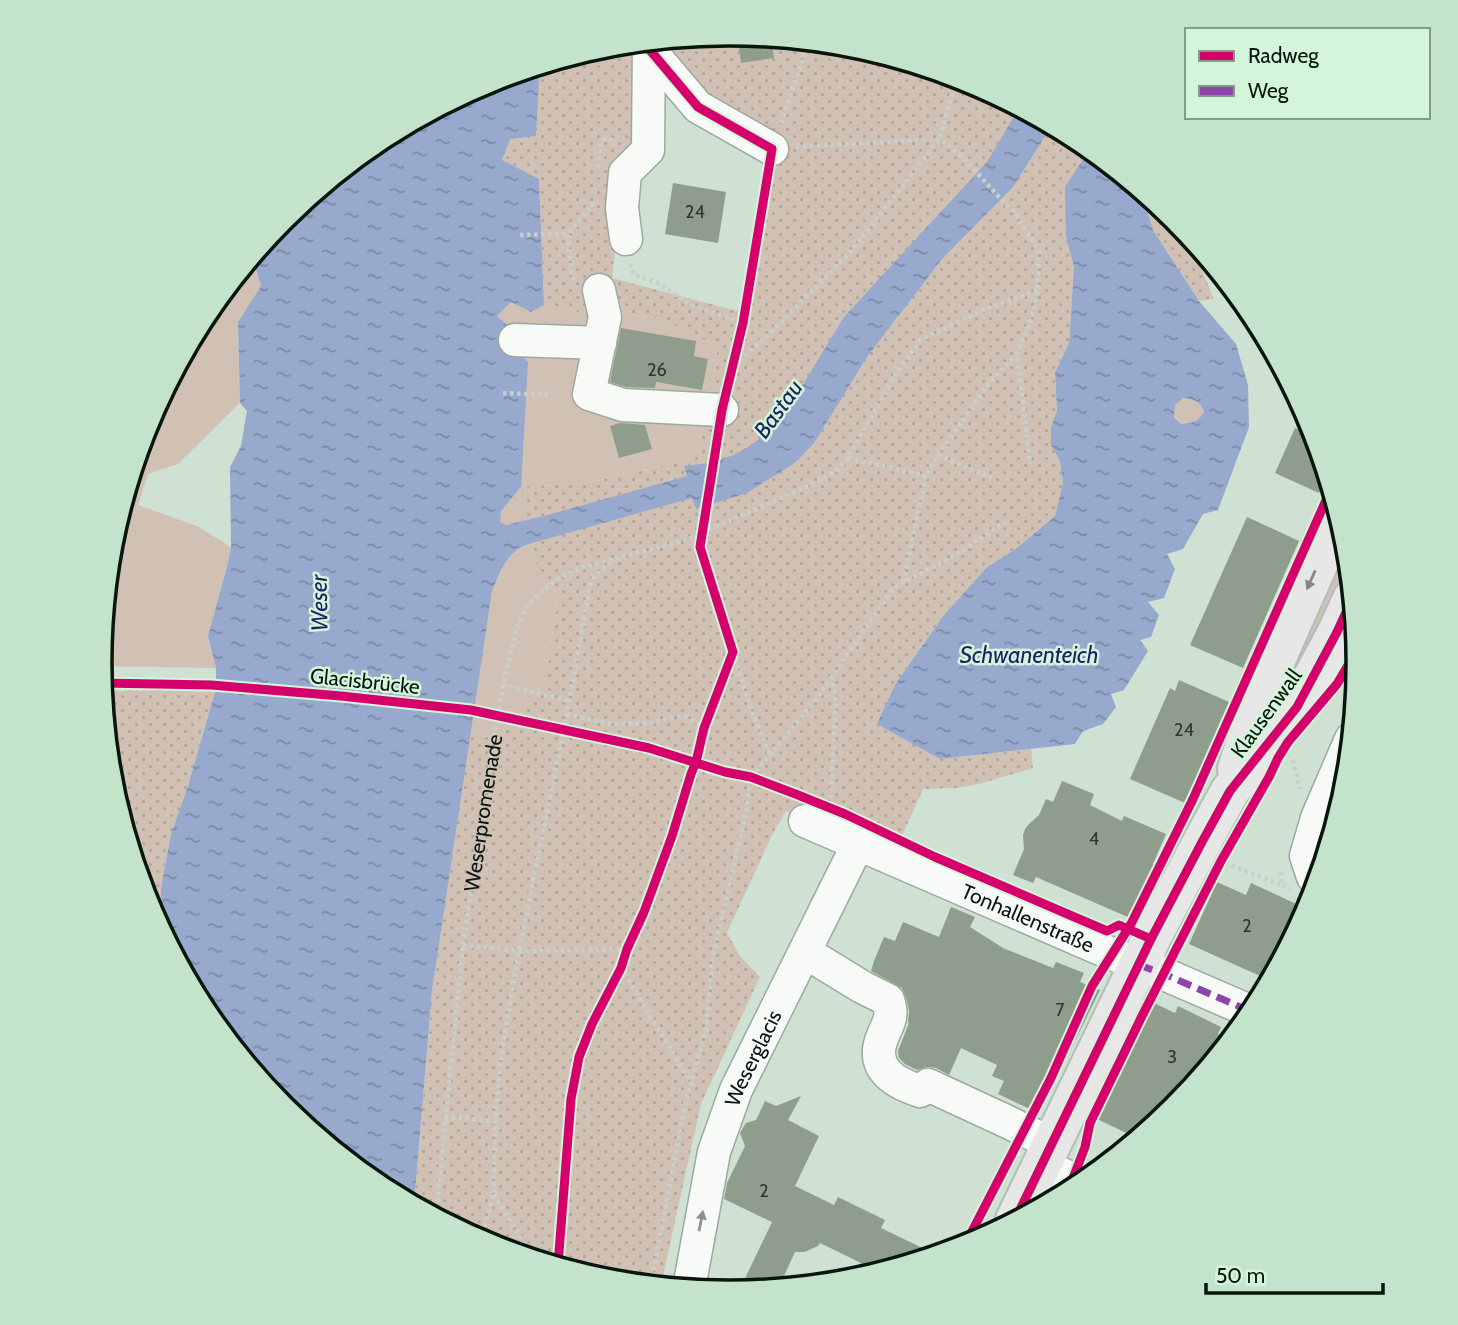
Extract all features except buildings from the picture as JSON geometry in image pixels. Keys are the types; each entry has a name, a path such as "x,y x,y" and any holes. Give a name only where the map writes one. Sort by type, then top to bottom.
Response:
{"main road":[{"name":"Klausenwall","path":"1022,1205 1139,965 1242,768 1263,689 1332,533"},
{"name":"Klausenwall","path":"1242,768 1297,706 1344,616"}],"street":[{"path":"653,50 698,107 772,149"},
{"path":"626,239 622,208 625,173 648,150 649,51"},
{"path":"599,290 606,317 589,394 624,405 722,410"},
{"path":"515,340 600,343"},
{"path":"1310,870 1306,856 1317,818 1335,775"},
{"name":"Tonhallenstraße","path":"817,815 858,844 1241,1007"},
{"name":"Weserglacis","path":"691,1278 714,1152 736,1090 858,844"},
{"path":"805,952 888,1000 891,1009 890,1023 881,1041 880,1059 892,1079 920,1091 928,1085 970,1104 1047,1155 1073,1176"}],"path":[{"path":"806,51 772,149 939,139 961,155 1013,211 1039,251 1038,291 1031,320 1017,354 990,382 926,476 902,583"},
{"path":"734,365 767,336 853,249 939,139 954,88"},
{"path":"520,235 568,234"},
{"path":"626,239 634,275 656,282 693,306 743,323"},
{"path":"926,476 848,458 896,373 922,339 983,310 1038,291"},
{"path":"1017,354 1030,464"},
{"path":"503,393 548,395"},
{"path":"938,456 992,478"},
{"path":"652,1274 691,1082 706,1030 713,955 745,818 751,778 815,701 891,592 902,583 954,556 1007,521"},
{"path":"484,1229 494,1193 495,1122 502,1051 590,584 595,576 615,559"},
{"path":"733,652 749,704 770,753"},
{"path":"817,815 836,702 832,677"},
{"path":"503,685 569,701"},
{"path":"567,714 611,724 648,723 674,716 686,716 704,728"},
{"path":"1221,861 1282,886"},
{"path":"463,945 519,951 627,949"},
{"path":"621,968 691,1082"},
{"path":"445,1121 455,1117 495,1122"},
{"path":"494,1193 525,1245"}],"shaded area":[{"path":"729,46 810,51 889,67 965,92 1038,128 1087,160 1066,237 1074,267 1069,343 1055,373 1057,412 1051,427 1051,445 1060,461 1063,483 1055,517 1017,548 987,567 944,615 896,683 940,759 1031,749 1033,768 979,784 923,789 892,858 786,811 772,835 727,933 740,956 760,977 701,1104 663,1275 609,1268 531,1247 493,1233 415,1194 432,991 470,734 499,739 545,683 558,597 537,568 521,487 587,483 692,459 707,420 718,347 663,319 615,312 605,317 544,305 539,179 502,161 509,139 539,79 537,76 609,57 649,51 648,150 621,197 612,278 741,312 773,156 701,104 660,50"},
{"path":"1146,209 1199,263 1214,299 1199,301 1153,230"},
{"path":"256,268 261,286 238,322 240,403 178,464 148,474 138,505 197,526 231,547 208,636 216,668 112,666 113,622 117,582 133,503 159,426 195,354 216,320"},
{"path":"511,302 531,312 544,305 605,317 614,312 663,319 718,347 707,420 692,459 587,483 522,487 528,520 506,526 499,522 501,510 521,487 515,346 497,316"},
{"path":"1182,398 1198,403 1204,412 1192,422 1181,424 1174,416 1175,405"},
{"path":"532,543 537,568 558,596 545,683 499,739 470,734 492,591 504,563 514,551"},
{"path":"1337,558 1342,589 1324,630 1276,715 1267,711"},
{"path":"216,689 171,834 161,888 161,904 145,861 124,783 113,691"}],"water":[{"name":"Weser","path":"537,76 536,136 510,139 502,160 539,179 544,305 531,312 511,302 497,316 515,332 515,346 528,363 521,487 501,511 500,522 506,525 687,476 684,466 709,463 734,455 753,444 791,404 844,317 987,162 1014,116 1047,133 1013,187 942,259 889,328 867,357 814,443 796,462 747,493 696,509 692,498 532,543 523,546 506,561 492,591 432,991 415,1194 353,1152 293,1099 265,1069 216,1005 195,971 161,904 161,888 171,834 216,689 216,668 208,636 231,547 230,467 241,446 247,411 240,403 238,322 261,286 256,268 265,256 293,226 353,173 386,149 456,109"},
{"name":"Schwanenteich","path":"1081,155 1146,209 1153,230 1199,301 1236,344 1248,385 1249,427 1218,510 1203,514 1183,549 1167,554 1175,569 1164,598 1148,602 1159,615 1151,637 1140,640 1148,651 1124,690 1111,694 1116,707 1103,724 1083,731 1075,744 940,759 877,724 896,683 944,615 987,567 1017,548 1055,516 1063,483 1060,461 1051,445 1051,427 1057,411 1055,373 1069,343 1074,267 1066,237 1065,187 1082,161","holes":["1183,398 1193,400 1204,412 1195,421 1181,424 1174,417 1175,405"]}],"marked path":[{"path":"1139,965 1241,1007"}],"cycle path":[{"path":"559,1255 571,1099 579,1057 644,912 672,836 704,728 733,652 700,547 722,410 743,323 772,149 698,107 650,51"},
{"path":"973,1229 1051,1078 1092,986 1131,924 1193,799 1325,503"},
{"path":"1022,1205 1151,939 1202,842 1230,791 1297,707 1344,616"},
{"path":"1074,1174 1085,1147 1090,1123 1221,861 1288,742 1337,684 1346,669"},
{"name":"Glacisbrücke","path":"113,683 211,685 471,710 649,748 725,772 751,777 845,814 935,857 1107,931 1119,925 1151,939"}],"water label":[{"name":"Bastau","path":"778,409"}]}
